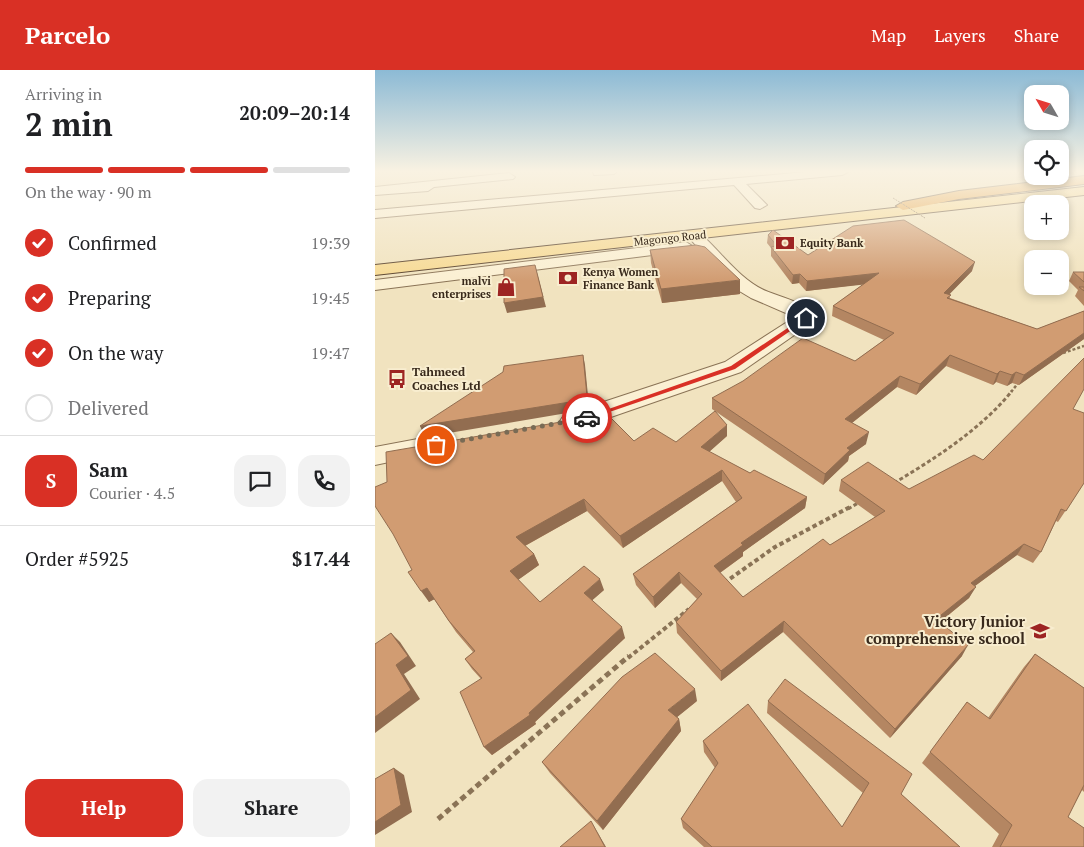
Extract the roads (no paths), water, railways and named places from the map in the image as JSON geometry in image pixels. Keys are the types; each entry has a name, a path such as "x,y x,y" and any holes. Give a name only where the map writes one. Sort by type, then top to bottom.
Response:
{"main road":[{"name":"Magongo Road","path":"822,215 878,208"},
{"name":"Magongo Road","path":"375,270 792,225 885,208"},
{"path":"907,208 933,214 984,208"},
{"path":"414,251 775,214 822,215"},
{"path":"375,262 822,215"},
{"path":"375,278 701,243 757,234 792,225"}],"street":[{"path":"375,214 435,208"},
{"path":"521,208 525,215"},
{"path":"375,285 701,243 742,285 757,294 803,313 806,318 733,367 602,413 548,426"},
{"path":"375,456 447,443"}],"place":[{"name":"Equity Bank","path":"785,243"},
{"name":"Kenya Women Finance Bank","path":"568,278"},
{"name":"malvi enterprises","path":"506,287"},
{"name":"Tahmeed Coaches Ltd","path":"397,379"},
{"name":"Victory Junior comprehensive school","path":"1040,631"}]}
